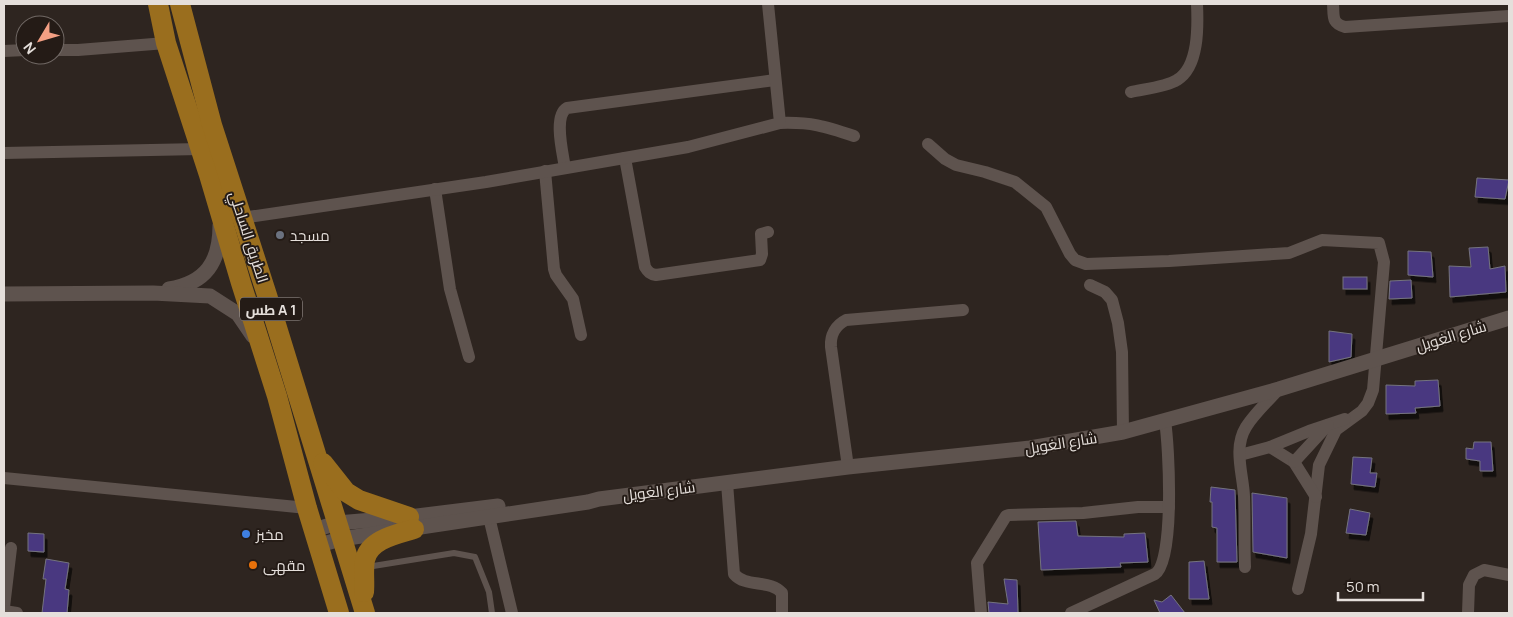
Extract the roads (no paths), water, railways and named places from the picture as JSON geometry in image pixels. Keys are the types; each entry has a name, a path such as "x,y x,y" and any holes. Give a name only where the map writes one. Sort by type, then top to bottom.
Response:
{"highway":[{"name":"الطريق الساحلي","path":"158,4 166,43 277,396 307,508 340,613"},
{"name":"الطريق الساحلي","path":"180,4 212,125 364,611"},
{"path":"314,450 337,483 346,492 358,500 412,523"},
{"path":"364,611 365,557 371,548 412,523"}],"street":[{"path":"768,4 780,123"},
{"path":"1131,92 1172,82 1183,76 1192,59 1196,38 1197,4"},
{"path":"1333,4 1334,21 1337,25 1345,27 1509,16"},
{"path":"65,50 166,43"},
{"path":"565,168 559,127 560,116 563,110 567,108 775,80"},
{"path":"242,218 435,189 688,147 780,123 820,124 854,136"},
{"path":"928,144 945,159 956,165 986,172 1015,182 1046,207 1070,254 1075,260 1086,264 1289,253 1322,240 1379,243 1384,262 1373,390 1368,403 1355,416 1336,430 1319,465 1312,534 1298,589"},
{"path":"4,153 200,149"},
{"path":"625,158 645,267 651,274 656,275 760,260 762,254 760,234 768,232"},
{"path":"545,171 554,269 573,300 581,335"},
{"path":"435,189 450,289 469,357"},
{"path":"153,293 192,282 203,276 211,266 217,253 220,239 220,212"},
{"path":"1090,285 1105,292 1112,300 1118,323 1122,352 1123,432"},
{"path":"4,294 153,293 210,296 238,314 263,352"},
{"path":"848,467 831,348 831,341 838,326 846,320 963,310"},
{"name":"شارع الغويل","path":"316,538 339,531 488,517 599,499 848,467 1030,448 1123,432 1165,422 1279,389 1509,318"},
{"path":"1245,566 1244,494 1240,474 1242,436 1246,428 1279,389"},
{"path":"1240,455 1270,447 1328,424 1355,416"},
{"path":"1071,613 1159,571 1163,563 1169,507 1165,422"},
{"path":"1294,462 1328,424"},
{"path":"1270,447 1294,462 1316,497"},
{"path":"4,478 307,508"},
{"path":"727,483 734,574 745,581 773,587 781,591 782,613"},
{"name":"شارع الغويل","path":"412,523 584,495 599,499"},
{"path":"980,613 977,563 1006,516 1169,507"},
{"path":"488,517 512,613"},
{"path":"4,607 11,548"},
{"path":"1468,613 1469,584 1474,575 1484,570 1509,575"},
{"path":"4,611 17,613"}],"lane":[{"path":"364,567 454,553 475,557 489,592 492,613"}],"place":[{"name":"مسجد","path":"280,235"},
{"name":"مخبز","path":"246,534"},
{"name":"مقهى","path":"253,565"}]}
